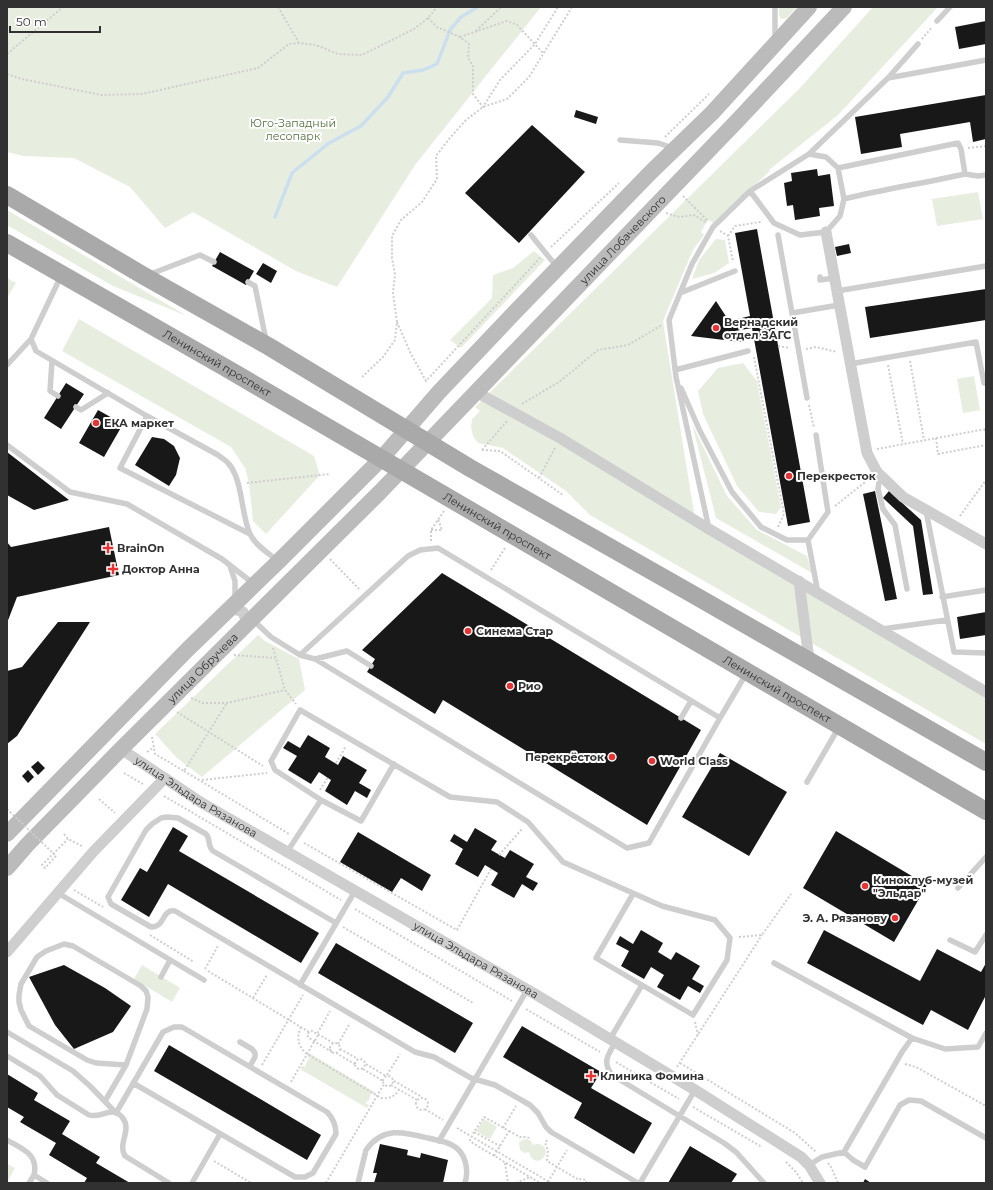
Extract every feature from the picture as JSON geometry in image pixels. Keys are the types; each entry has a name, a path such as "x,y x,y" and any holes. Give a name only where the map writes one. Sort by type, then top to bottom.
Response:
{"main road":[{"path":"7,834 187,650 279,561 380,459 439,392 557,268 712,113 809,7"},
{"name":"улица Лобачевского","path":"400,470 737,121 844,7"},
{"path":"7,196 268,346 427,443 986,762"},
{"name":"Ленинский проспект","path":"7,242 986,811"},
{"name":"улица Обручева","path":"7,868 26,845 400,470"}],"street":[{"path":"826,232 866,451 878,474 903,496 986,544"},
{"path":"476,392 560,438 709,529 986,692"},
{"path":"799,581 809,660"},
{"path":"230,608 229,610 235,609 243,612 248,624"},
{"name":"улица Эльдара Рязанова","path":"121,749 202,803 527,990 695,1090 792,1150 809,1165 820,1183"},
{"path":"7,952 93,852 165,778"}],"lane":[{"path":"775,7 775,43"},
{"path":"937,21 950,7"},
{"path":"709,529 676,377 669,320 692,264 713,227 750,191 809,154 888,78 918,44"},
{"path":"888,78 986,60"},
{"path":"620,140 658,143 675,149"},
{"path":"838,168 958,143 961,149 965,174"},
{"path":"750,191 774,223 800,235 826,232 840,216 844,199 838,168 826,157 809,154"},
{"path":"844,199 876,191 965,174 978,176 986,175"},
{"path":"531,234 557,268"},
{"path":"778,235 807,398"},
{"path":"144,276 200,255 214,262"},
{"path":"837,291 986,266"},
{"path":"680,293 735,271"},
{"path":"7,365 31,340 62,274"},
{"path":"820,277 820,280 834,278"},
{"path":"248,282 255,286 268,346"},
{"path":"792,313 840,306"},
{"path":"31,340 36,351 52,361 218,455 228,463 234,472 238,484 250,534 258,545 279,561"},
{"path":"850,361 887,358 976,342 984,383 986,383"},
{"path":"675,370 748,351"},
{"path":"52,361 50,391 58,396"},
{"path":"676,377 700,431 732,492 761,528 787,540 808,540"},
{"path":"76,406 81,410 108,393"},
{"path":"147,416 120,468 250,534"},
{"path":"816,435 828,512 808,540 818,593"},
{"path":"7,445 70,492 127,504 222,559 254,585"},
{"path":"878,474 878,489 883,509 895,525 907,589"},
{"path":"926,510 954,652 986,653"},
{"path":"300,655 408,556 420,550 438,548 720,718"},
{"path":"230,565 235,581 230,608"},
{"path":"942,597 986,590"},
{"path":"880,629 947,620"},
{"path":"248,624 300,655 315,658 627,848 649,843 747,673"},
{"path":"315,658 347,651 371,666"},
{"path":"681,718 692,701"},
{"path":"394,764 361,821 274,771 271,760 300,710 351,738 450,797 497,802 528,822 563,862 662,906 715,920 730,938 727,960 693,1015 596,958 633,894"},
{"path":"807,782 839,726"},
{"path":"287,852 319,798"},
{"path":"336,923 213,851 209,846 208,836 178,818 167,817 156,821 146,830 109,894 109,902 151,927 157,927 160,925 167,913 171,911 175,912 418,1054 434,1057 474,1080 495,1085 536,1110 546,1127 551,1132 639,1183 695,1090"},
{"path":"958,888 986,857"},
{"path":"300,985 355,891"},
{"path":"58,893 204,980"},
{"path":"950,940 975,952 986,935"},
{"path":"105,1101 126,1065 147,1009 148,997 146,992 141,986 73,946 64,944 41,954 34,962 21,984 19,995 21,1010 29,1026 87,1060 96,1063 126,1065"},
{"path":"161,977 170,960"},
{"path":"774,963 912,1038 945,1050 978,1047 986,1033"},
{"path":"642,985 612,1041 607,1056 608,1068 612,1075 728,1146 764,1183"},
{"path":"439,1141 527,990"},
{"path":"116,1113 133,1083 163,1032 174,1027 182,1027 327,1112 331,1116 335,1125 336,1134 311,1174 305,1177 295,1177 133,1083"},
{"path":"7,1032 73,1071 83,1079 116,1113 121,1116 126,1124 127,1130 122,1146 125,1156 169,1183"},
{"path":"809,1165 822,1157 844,1152 896,1061 912,1038"},
{"path":"240,1042 252,1049 255,1053 255,1057 250,1066"},
{"path":"7,1056 40,1076 57,1095 89,1115 95,1116 105,1112 116,1113"},
{"path":"844,1152 853,1160 865,1167 900,1105 910,1100 921,1101 986,1138"},
{"path":"358,1183 366,1150 382,1136 389,1133 402,1132 451,1144 458,1150 466,1165 468,1174 466,1181 472,1183"},
{"path":"192,1183 220,1134"},
{"path":"7,1140 30,1154 35,1163 34,1175 29,1183"},
{"path":"34,1175 47,1183"}],"path":[{"path":"7,54 62,7"},
{"path":"278,7 299,43"},
{"path":"7,74 22,79 101,95 142,94 258,68 289,44 316,44 338,54 362,55 414,29 428,18 437,7"},
{"path":"475,32 501,7"},
{"path":"483,107 500,80 536,44 558,7"},
{"path":"572,7 529,77 507,99 483,107 466,120 436,156 437,179 422,202 401,220 392,236 394,274 393,293 398,322 410,352 426,380 545,253 620,182"},
{"path":"428,18 437,27 460,37 469,44 468,58 473,66 473,94 483,107"},
{"path":"460,37 507,21 517,25 544,53"},
{"path":"918,44 937,21"},
{"path":"658,143 710,93"},
{"path":"961,149 986,146"},
{"path":"681,193 713,227"},
{"path":"661,212 679,217 694,215 728,236"},
{"path":"735,271 728,236 735,226 760,222"},
{"path":"563,494 500,451 482,450 515,412 518,406 558,382 598,350 628,344 669,320"},
{"path":"362,377 383,357 395,340 398,322"},
{"path":"798,350 816,347 833,351 850,361"},
{"path":"908,354 924,440"},
{"path":"887,358 903,444"},
{"path":"755,362 784,514 775,534"},
{"path":"811,416 816,435"},
{"path":"866,451 986,429 986,434"},
{"path":"539,478 560,438"},
{"path":"936,438 938,454 986,445"},
{"path":"238,484 330,474"},
{"path":"828,512 878,474"},
{"path":"953,525 986,480"},
{"path":"438,519 442,530 431,530 435,525 438,519 444,510"},
{"path":"486,578 506,547"},
{"path":"329,559 365,595"},
{"path":"271,637 284,690 300,710"},
{"path":"231,655 275,658"},
{"path":"188,697 203,703 227,703 284,690"},
{"path":"184,771 227,703"},
{"path":"174,710 274,771"},
{"path":"151,734 155,754 296,838 457,930 491,868"},
{"path":"336,763 351,738"},
{"path":"200,780 274,771"},
{"path":"124,773 766,1150"},
{"path":"319,798 328,777"},
{"path":"99,799 108,807"},
{"path":"7,809 56,856 45,868 42,865 68,839"},
{"path":"499,854 528,822"},
{"path":"64,834 68,839 93,852"},
{"path":"70,887 104,908"},
{"path":"791,894 762,935 680,1063 795,1133 831,1167 838,1183"},
{"path":"336,923 472,1003"},
{"path":"144,932 198,965"},
{"path":"730,938 762,935"},
{"path":"222,939 205,969 309,1032 312,1031 333,1043 338,1044"},
{"path":"253,998 271,968"},
{"path":"259,1072 307,989"},
{"path":"287,1088 334,1004"},
{"path":"693,1015 698,1035"},
{"path":"338,1044 354,1016"},
{"path":"301,1027 298,1033 299,1044 301,1049 307,1054 381,1098 388,1098 395,1095 399,1090"},
{"path":"309,1032 308,1037 314,1042 355,1064 359,1069 363,1069 383,1081 384,1084 326,1183"},
{"path":"332,1052 330,1047 333,1043"},
{"path":"338,1044 340,1049 358,1059 363,1059 366,1064 387,1076 392,1077 394,1081 426,1099 429,1103 429,1106 426,1109"},
{"path":"383,1081 404,1046"},
{"path":"336,1053 340,1049"},
{"path":"355,1064 358,1059"},
{"path":"896,1061 916,1067 986,1106"},
{"path":"363,1069 366,1064"},
{"path":"391,1085 394,1081"},
{"path":"384,1084 388,1086 391,1085 417,1100"},
{"path":"417,1100 422,1097"},
{"path":"503,1128 520,1099"},
{"path":"417,1100 416,1105 418,1109 426,1109 549,1183 571,1144"},
{"path":"530,1138 519,1137 485,1117 482,1119 471,1136 470,1142 540,1183"},
{"path":"494,1156 509,1131"},
{"path":"474,1132 500,1146"},
{"path":"551,1132 545,1142 548,1150 546,1159 548,1162 579,1180 583,1179 587,1183"},
{"path":"207,1157 251,1183"},
{"path":"785,1161 803,1183"},
{"path":"506,1163 508,1183"},
{"path":"514,1168 517,1163"},
{"path":"516,1183 531,1178 534,1173"}],"green space":[{"name":"Юго-Западный лесопарк","path":"7,7 541,7 415,165 337,287 296,271 193,212 165,228 130,187 74,158 23,156 7,152"},
{"path":"779,7 797,7 787,18 781,19 779,16"},
{"path":"873,7 938,7 838,115 769,170 770,171 713,223 709,220 701,232 704,235 693,250 663,321 694,513 692,523 986,697 986,744 590,515 566,491 503,448 478,443 473,436 471,427 472,419 480,411 475,407 799,89"},
{"path":"978,192 983,219 937,226 932,199"},
{"path":"7,210 187,316 113,286 7,225"},
{"path":"716,239 725,240 729,263 714,273 692,279 699,260"},
{"path":"534,251 545,260 461,348 450,340 492,298 493,275 513,268"},
{"path":"7,278 16,283 7,298"},
{"path":"79,319 314,456 320,475 266,534 253,521 249,483 245,468 231,447 62,351"},
{"path":"743,363 757,381 781,507 776,514 759,512 737,486 703,414 698,391 718,368"},
{"path":"974,376 980,410 963,413 957,379"},
{"path":"692,424 727,496 757,530 807,556 812,573 716,518"},
{"path":"258,635 265,641 299,659 305,690 202,777 177,758 155,734"},
{"path":"142,965 180,988 172,1002 134,979"},
{"path":"309,1053 376,1093 375,1095 371,1093 369,1100 365,1103 369,1105 367,1108 300,1069 302,1066 305,1067 310,1058 307,1056"},
{"path":"484,1119 497,1127 490,1139 476,1131"},
{"path":"527,1139 531,1141 533,1145 540,1144 544,1147 546,1153 542,1159 537,1161 534,1160 530,1156 529,1152 524,1153 520,1150 519,1143 522,1140"},
{"path":"7,1164 15,1168 7,1183"}],"building":[{"path":"986,21 986,44 959,49 955,27"},
{"path":"986,95 986,139 973,142 970,122 900,134 902,147 861,154 855,117"},
{"path":"576,110 598,117 596,124 574,117"},
{"path":"532,125 585,172 519,243 465,193"},
{"path":"817,169 818,176 830,174 834,206 819,208 820,216 795,220 793,205 787,206 784,183 792,181 791,173"},
{"path":"757,229 810,522 788,526 752,328 735,331 741,342 691,336 716,301 729,321 750,316 735,233"},
{"path":"849,244 851,253 837,256 835,247"},
{"path":"220,252 254,271 246,285 212,266"},
{"path":"263,263 277,271 271,283 256,274"},
{"path":"986,289 986,320 870,338 865,307"},
{"path":"66,383 84,394 61,429 44,418"},
{"path":"98,410 123,424 104,457 79,443"},
{"path":"152,437 164,439 174,446 180,458 176,475 169,486 135,465"},
{"path":"7,452 69,500 34,510 7,495"},
{"path":"875,491 897,599 885,601 863,494"},
{"path":"889,491 921,520 933,594 923,595 913,526 883,498"},
{"path":"109,527 119,575 17,597 7,623 7,542 11,547"},
{"name":"Рио","path":"442,573 701,730 647,825 443,700 435,714 367,672 375,659 362,650"},
{"path":"986,612 986,635 960,639 957,617"},
{"path":"58,622 90,622 17,736 7,744 7,671 22,667"},
{"path":"308,735 330,748 325,757 338,765 343,756 367,770 359,783 371,790 367,798 355,791 347,805 325,791 331,780 319,772 311,784 288,770 297,756 283,748 288,741 300,748"},
{"path":"720,753 787,792 749,856 682,817"},
{"path":"38,761 45,768 38,775 31,767"},
{"path":"28,770 34,777 28,783 22,776"},
{"path":"173,827 188,836 179,851 319,933 301,963 168,884 149,917 121,900 140,868 147,872"},
{"path":"475,828 497,841 491,850 505,858 510,850 534,864 526,877 538,883 533,891 522,884 514,898 491,885 498,873 485,865 478,877 455,864 463,849 450,841 454,834 467,842"},
{"name":"Киноклуб-музей \"Эльдар\"","path":"836,831 927,885 894,942 803,888"},
{"path":"358,832 431,875 422,891 401,878 392,892 340,862"},
{"path":"641,930 663,943 658,952 671,960 676,952 700,966 692,979 704,986 700,993 688,986 680,1000 657,987 664,975 651,967 644,979 621,966 629,951 616,944 620,936 633,944"},
{"path":"824,930 920,981 937,949 981,972 986,963 986,995 968,1030 931,1010 923,1025 807,963"},
{"path":"336,943 473,1023 455,1053 318,973"},
{"path":"64,965 105,988 131,1006 113,1032 74,1049 55,1025 29,977"},
{"path":"522,1026 601,1072 591,1088 652,1123 634,1154 574,1118 582,1103 503,1057"},
{"path":"169,1045 321,1135 307,1160 154,1071"},
{"path":"7,1074 38,1093 34,1100 70,1121 62,1134 100,1157 96,1163 130,1183 84,1183 87,1178 49,1155 56,1143 20,1122 24,1117 7,1107"},
{"path":"380,1144 408,1150 407,1155 420,1158 421,1153 448,1160 443,1183 374,1183 377,1173 373,1173"},
{"path":"690,1146 737,1174 731,1183 668,1183"},
{"path":"865,1179 871,1183 863,1183"}],"waterway":[{"path":"275,217 292,173 329,143 361,126 388,97 403,73 423,70 437,64 450,30 461,17 478,7"}],"place":[{"name":"Вернадский отдел ЗАГС","path":"716,328"},
{"name":"ЕКА маркет","path":"96,423"},
{"name":"Перекресток","path":"789,476"},
{"name":"BrainOn","path":"108,548"},
{"name":"Доктор Анна","path":"113,569"},
{"name":"Синема Стар","path":"468,631"},
{"name":"Рио","path":"510,686"},
{"name":"Перекрёсток","path":"612,757"},
{"name":"World Class","path":"652,761"},
{"name":"Киноклуб-музей \"Эльдар\"","path":"865,886"},
{"name":"Э. А. Рязанову","path":"895,918"},
{"name":"Клиника Фомина","path":"591,1076"}]}
